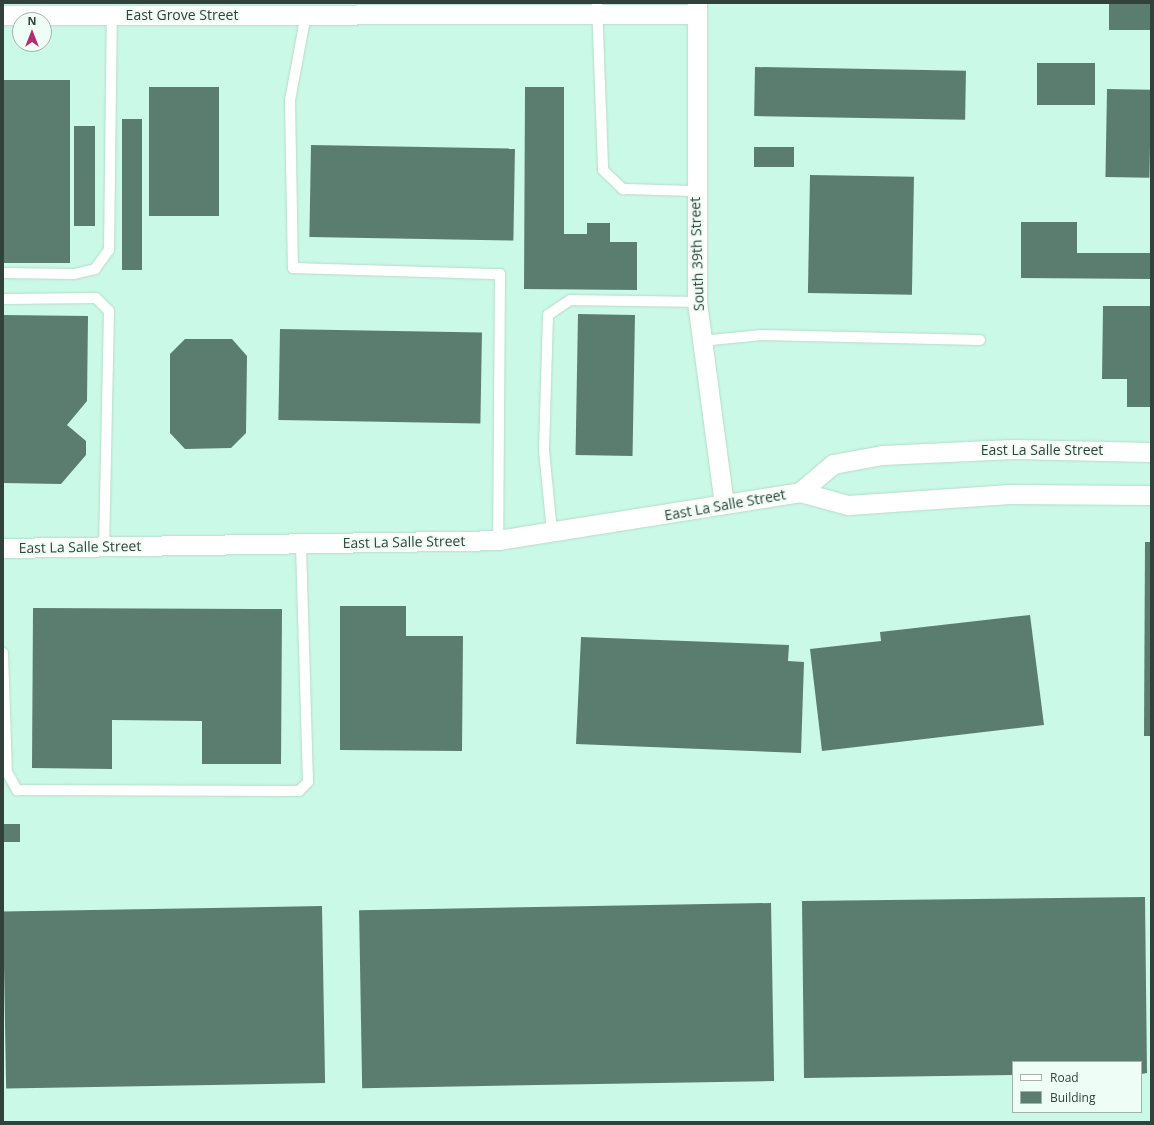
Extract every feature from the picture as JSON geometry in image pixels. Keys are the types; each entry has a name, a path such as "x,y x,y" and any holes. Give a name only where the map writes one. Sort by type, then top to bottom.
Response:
{"street":[{"name":"East Grove Street","path":"3,15 112,15 190,9 306,14 387,9 697,8"},
{"name":"South 39th Street","path":"697,8 695,191 697,302 701,341 724,504"},
{"name":"East La Salle Street","path":"800,492 833,464 882,455 1013,449 1151,452"},
{"name":"East La Salle Street","path":"3,548 498,540 800,492 848,505 1009,494 1151,495"}],"lane":[{"path":"597,8 603,170 623,188 695,191"},
{"path":"306,14 290,100 293,268 500,274 498,540"},
{"path":"3,273 74,274 95,269 109,250 112,15"},
{"path":"3,299 96,298 109,311 104,547"},
{"path":"552,532 544,450 548,315 570,300 697,302"},
{"path":"701,341 762,335 980,340"},
{"path":"3,654 7,772 17,790 299,791 308,782 301,544"}],"shaded area":[{"path":"3,3 1151,3 1151,1122 3,1122"}],"building":[{"path":"1109,3 1151,3 1151,30 1109,30"},
{"path":"1037,63 1095,63 1095,105 1037,105"},
{"path":"755,67 966,71 965,120 754,116"},
{"path":"3,80 70,80 70,263 3,263"},
{"path":"149,87 219,87 219,216 149,216"},
{"path":"525,87 564,87 564,234 587,234 587,223 610,223 610,242 637,242 637,290 524,289"},
{"path":"1107,89 1151,90 1149,178 1105,177"},
{"path":"122,119 142,119 142,270 122,270"},
{"path":"74,126 95,126 95,226 74,226"},
{"path":"311,145 515,149 513,241 309,237"},
{"path":"754,147 794,147 794,167 754,167"},
{"path":"810,175 914,177 912,295 808,293"},
{"path":"1021,222 1077,222 1077,253 1151,253 1151,279 1021,278"},
{"path":"1103,306 1151,306 1151,407 1127,407 1127,379 1102,379"},
{"path":"578,314 635,315 633,456 576,455"},
{"path":"3,315 88,316 87,401 67,425 86,441 86,455 61,484 3,483"},
{"path":"280,329 482,333 480,424 278,420"},
{"path":"185,339 232,339 247,356 246,433 231,448 185,449 170,433 170,354"},
{"path":"1145,542 1151,542 1151,736 1144,736"},
{"path":"340,606 406,606 406,636 463,636 462,751 340,750"},
{"path":"33,608 282,609 281,764 202,764 202,721 112,720 112,769 32,768"},
{"path":"1030,615 1044,725 822,751 810,649 881,641 880,632"},
{"path":"581,637 789,645 788,661 804,662 801,753 576,744"},
{"path":"3,824 20,824 20,842 3,842"},
{"path":"1145,897 1147,1073 1142,1074 1142,1061 1012,1061 1012,1075 804,1078 802,901"},
{"path":"771,903 774,1081 362,1088 359,910"},
{"path":"322,906 325,1083 6,1089 3,912"}]}
